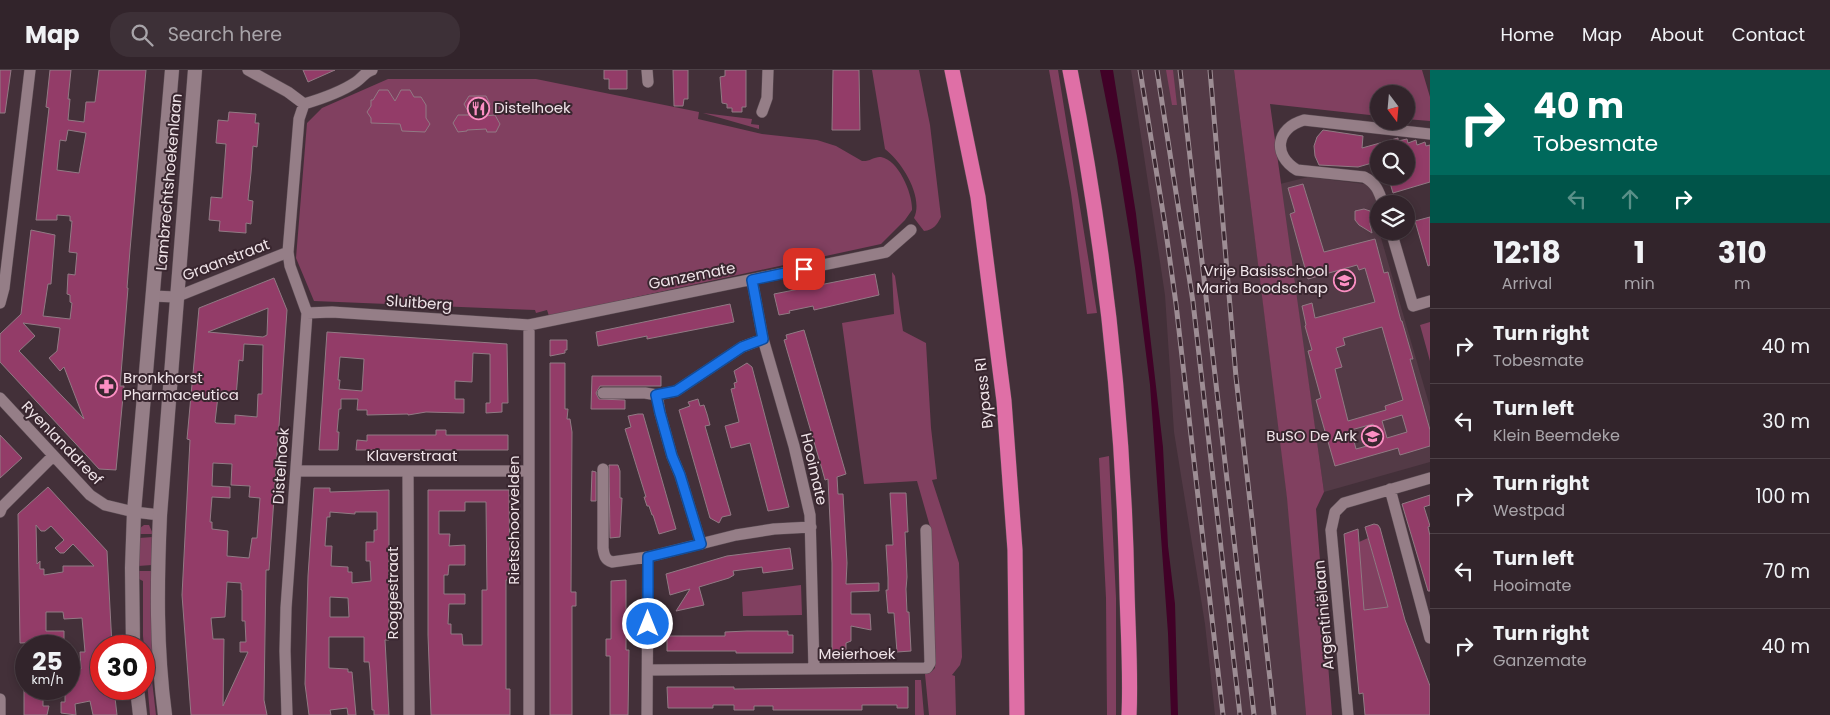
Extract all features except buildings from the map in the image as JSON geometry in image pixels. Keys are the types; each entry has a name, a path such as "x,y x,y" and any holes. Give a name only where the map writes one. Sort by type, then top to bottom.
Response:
{"highway":[{"name":"Bypass R1","path":"952,70 978,197 1004,401 1015,550 1017,715"},
{"path":"1070,70 1085,146 1110,320 1126,518 1129,715"}],"street":[{"path":"0,302 8,260 30,70"},
{"name":"Lambrechtshoekenlaan","path":"133,635 134,512 172,70"},
{"name":"Lambrechtshoekenlaan","path":"165,715 158,644 157,583 160,515 195,70"},
{"path":"248,70 288,92 304,104 320,99 356,82 369,70"},
{"path":"647,70 648,82"},
{"path":"762,112 768,98 768,70"},
{"name":"Distelhoek","path":"287,715 285,651 307,313 290,266 288,252 299,119 304,104"},
{"path":"1380,195 1373,182 1364,177 1297,170 1288,164 1280,148 1286,130 1293,123 1304,120 1430,134"},
{"name":"Ganzemate","path":"529,325 886,252 912,230"},
{"path":"1394,240 1413,306 1430,302"},
{"name":"Graanstraat","path":"176,297 288,252"},
{"name":"Hooimate","path":"752,280 763,339 794,446 810,515 814,669"},
{"path":"152,296 176,297"},
{"name":"Sluitberg","path":"307,313 332,312 529,325"},
{"name":"Rietschoorvelden","path":"528,715 529,325"},
{"path":"604,393 645,393 656,395 676,391 742,347 763,339"},
{"path":"656,395 672,456 680,475 701,544"},
{"name":"Ryenlanddreef","path":"0,398 90,495 105,506 134,512"},
{"path":"0,512 2,506 53,456"},
{"path":"603,469 603,548 605,558 612,562 648,557 774,529 811,527"},
{"name":"Klaverstraat","path":"296,471 529,471"},
{"name":"Roggestraat","path":"408,471 408,715"},
{"path":"1430,478 1390,489 1430,638"},
{"name":"Argentiniëlaan","path":"1348,715 1331,530 1335,512 1344,503 1390,489"},
{"path":"134,512 160,515"},
{"name":"Meierhoek","path":"648,670 922,668 930,666 926,530"},
{"path":"647,715 648,557"},
{"path":"0,700 0,715"},
{"path":"138,700 140,715"}],"shaded area":[{"path":"872,70 919,70 930,125 941,217 930,230 924,231 914,218 916,200 910,180 898,162 885,149"},
{"path":"1049,70 1058,70 1097,313 1087,314 1071,193"},
{"path":"1100,70 1113,70 1136,214 1163,447 1168,546 1175,604 1178,715 1171,715 1168,633 1150,385 1135,268 1117,156"},
{"path":"1131,70 1234,70 1288,502 1306,715 1215,715 1205,624 1174,432 1165,295"},
{"path":"1166,70 1173,70 1177,105 1172,105"},
{"path":"1234,70 1422,70 1430,97 1430,121 1415,120 1415,85 1370,85 1370,115 1270,104 1324,492 1316,509 1332,715 1306,715 1287,498"},
{"path":"388,79 536,79 699,112 698,119 762,134 817,140 836,146 862,161 881,157 894,164 904,179 910,196 912,210 905,220 881,244 549,316 547,310 536,313 535,310 314,301 296,258 307,123 322,108"},
{"path":"703,113 752,119 751,124 759,125 759,129"},
{"name":"Vrije Basisschool Maria Boodschap","path":"1308,177 1365,184 1373,191 1374,195 1370,195 1370,240 1382,240 1430,407 1430,462 1324,492 1280,184"},
{"path":"892,272 895,276 903,331 926,343 931,428 937,479 932,480 959,563 962,657 960,665 952,675 955,676 956,715 929,715 925,674 935,668 931,530 917,481 864,484 842,323 894,314"},
{"path":"1430,322 1430,361 1420,325"},
{"path":"1109,456 1116,598 1116,715 1107,715 1106,598 1099,458"},
{"path":"144,525 149,525 153,534 139,534 140,528"},
{"path":"153,537 152,565 138,566 139,538"},
{"path":"1368,538 1388,607 1364,610 1359,542"},
{"path":"137,571 152,571 154,635 143,635 143,581 137,578"},
{"path":"801,585 802,615 743,616 742,592"},
{"path":"915,680 921,680 924,715 915,715"},
{"path":"149,700 154,700 156,715 150,715"}],"railway":[{"path":"1140,70 1176,304 1223,715"},
{"path":"1157,70 1193,302 1240,715"},
{"path":"1180,70 1254,715"},
{"path":"1210,70 1236,377 1274,715"}],"place":[{"name":"Distelhoek","path":"478,108"},
{"name":"Vrije Basisschool Maria Boodschap","path":"1344,280"},
{"name":"Bronkhorst Pharmaceutica","path":"107,387"},
{"name":"BuSO De Ark","path":"1373,436"}],"route":[{"path":"648,624 648,557 701,544 680,475 672,456 656,395 676,391 742,347 763,339 752,280 804,269"}]}
